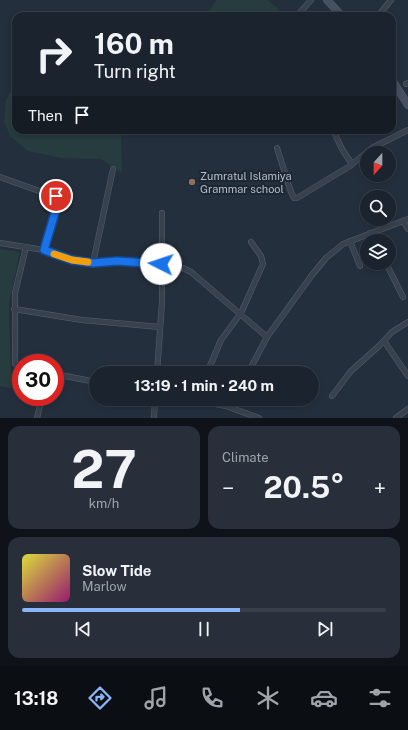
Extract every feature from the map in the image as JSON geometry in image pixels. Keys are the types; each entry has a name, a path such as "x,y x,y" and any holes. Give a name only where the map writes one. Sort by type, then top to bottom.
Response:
{"main road":[{"path":"327,0 338,12"},
{"path":"396,86 408,105"}],"street":[{"path":"300,12 311,0"},
{"path":"381,12 391,0"},
{"path":"277,148 291,192 295,198 352,164 372,148 408,130"},
{"path":"335,134 342,149 352,164"},
{"path":"93,263 113,169"},
{"path":"0,177 58,198 44,250"},
{"path":"157,366 160,327 162,213"},
{"path":"252,366 268,337 321,264 343,244 406,220 408,229"},
{"path":"350,241 360,266"},
{"path":"211,366 221,340 241,313 263,264 263,259 251,242"},
{"path":"0,243 44,250 72,260 93,263 117,261 161,264 188,270 268,337"},
{"path":"15,354 14,293 26,247"},
{"path":"390,270 404,297"},
{"path":"14,309 82,320 160,327"},
{"path":"332,396 350,371 392,332 408,322"},
{"path":"384,341 408,376"},
{"path":"64,376 89,381"},
{"path":"37,418 40,406"},
{"path":"154,418 155,406"},
{"path":"226,406 259,418"},
{"path":"396,418 408,410"}],"green space":[{"path":"217,0 267,0 279,9 277,12 208,12"},
{"path":"12,90 12,134 121,134 122,173 101,159 61,158 28,151 10,136 4,121 6,100"},
{"path":"0,249 20,252 9,304 12,388 0,386"}],"slow traffic":[{"path":"54,254 72,260 88,262"}],"place":[{"name":"Zumratul Islamiya Grammar school","path":"192,182"}],"route":[{"path":"56,196 59,199 44,250 72,260 93,263 117,261 161,264"}]}
